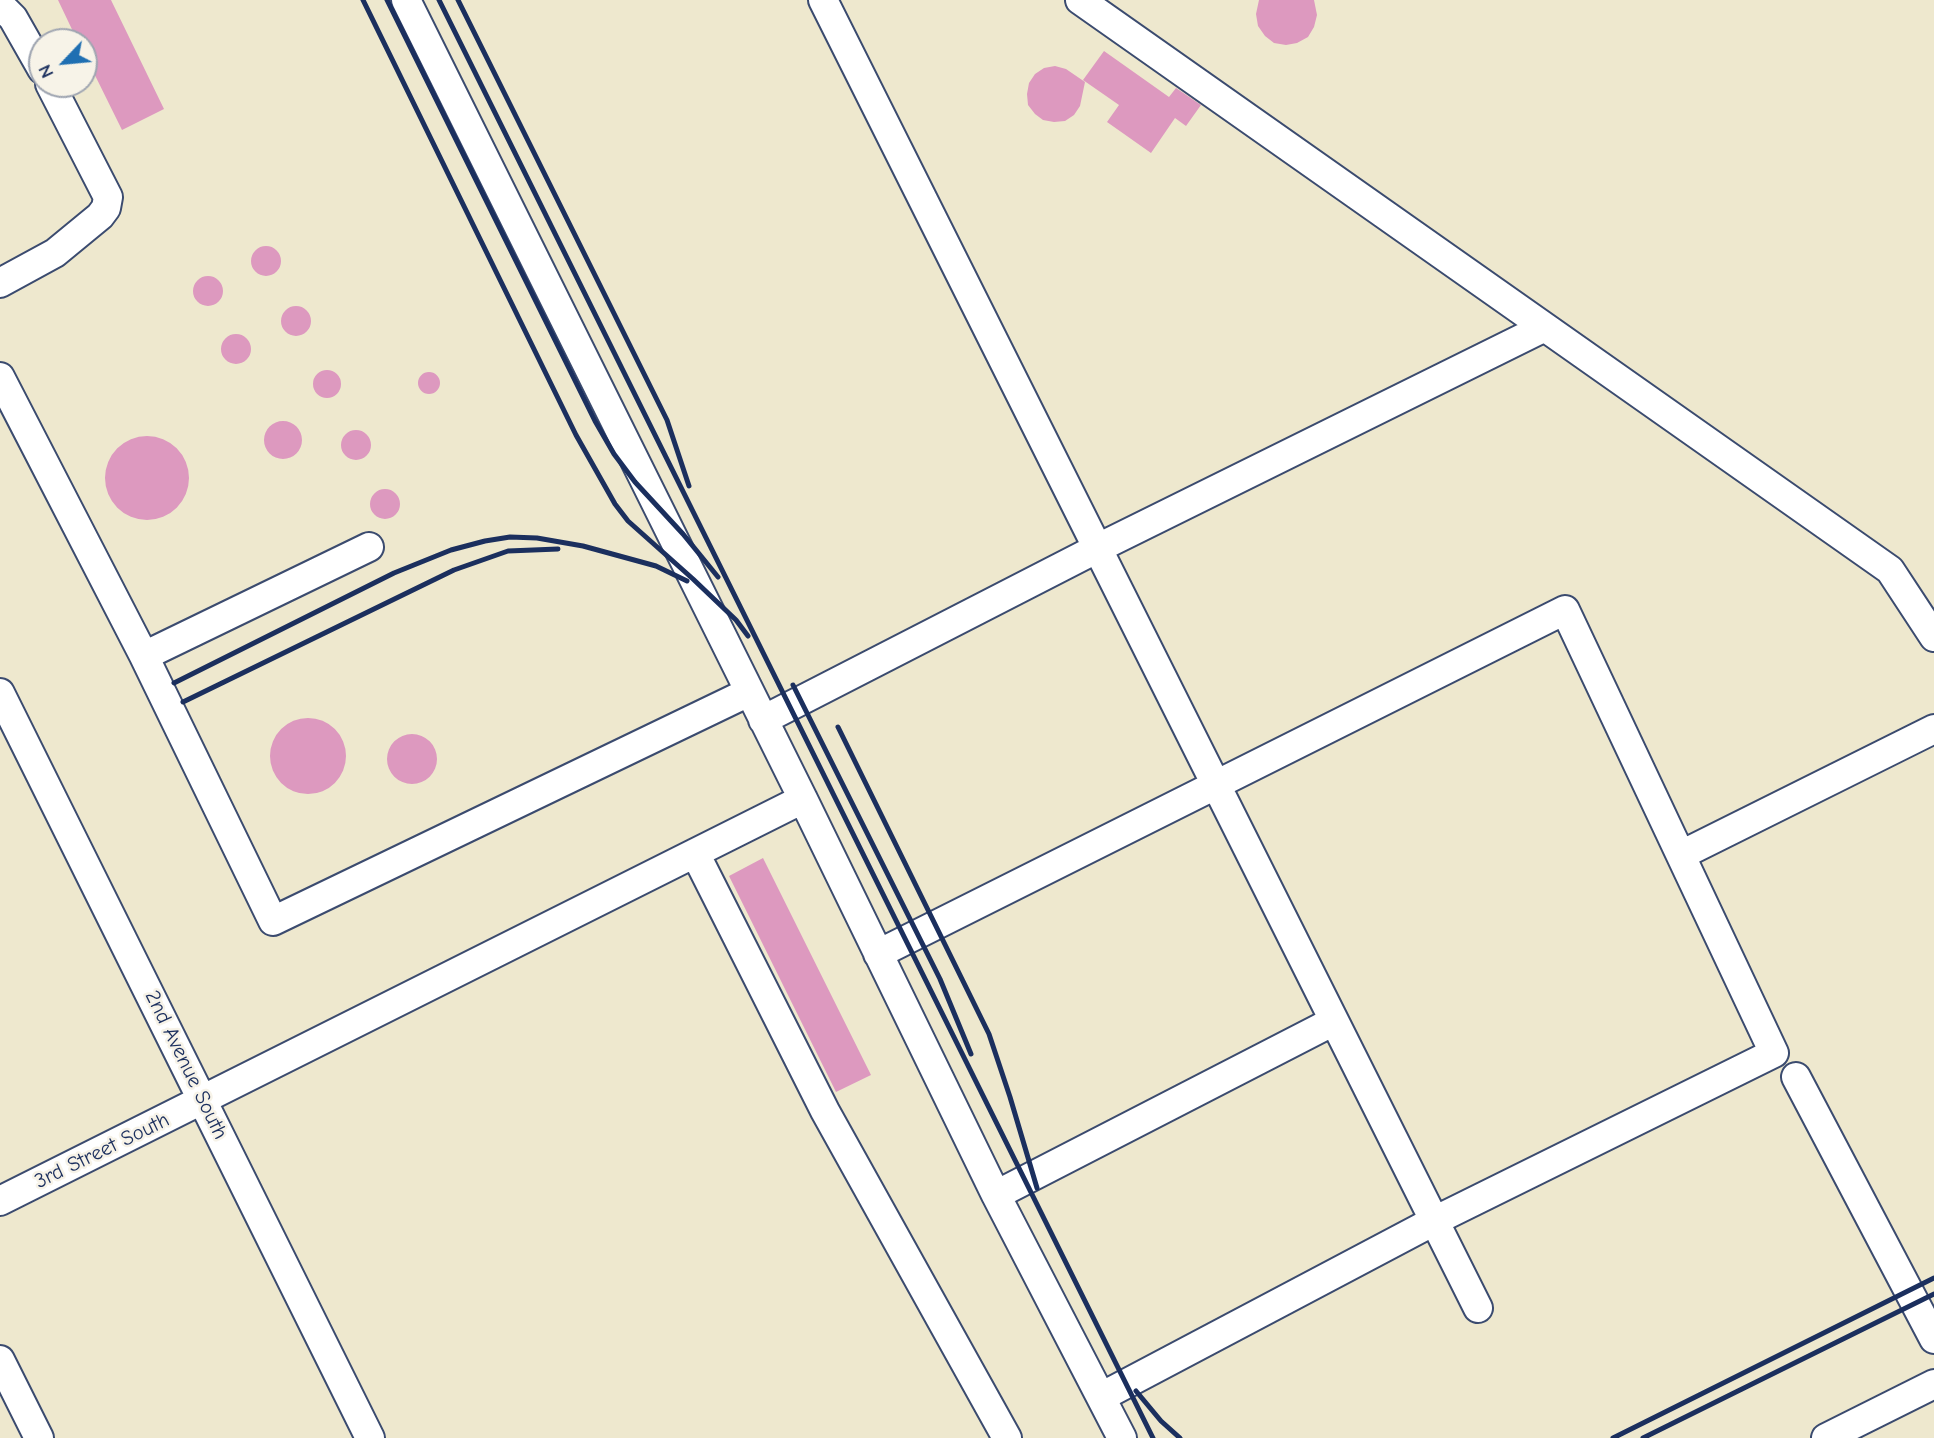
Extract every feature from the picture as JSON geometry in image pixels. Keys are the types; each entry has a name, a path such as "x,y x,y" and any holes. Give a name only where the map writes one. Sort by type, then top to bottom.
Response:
{"street":[{"path":"406,0 803,799 996,1195 1122,1438"},
{"path":"823,0 1478,1308"},
{"path":"1080,0 1890,570 1934,637"},
{"path":"0,5 13,18 28,44"},
{"path":"0,283 55,253 106,208 108,197 57,98"},
{"path":"763,720 1098,548 1543,328"},
{"path":"0,377 144,656 273,921 749,692"},
{"path":"144,656 369,547"},
{"path":"878,954 1565,610 1774,1053 1434,1220 1101,1397"},
{"name":"2nd Avenue South","path":"0,693 10,738 204,1100 370,1438"},
{"path":"1681,855 1934,729"},
{"name":"3rd Street South","path":"0,1201 803,799"},
{"path":"695,853 825,1111 1007,1438"},
{"path":"996,1195 1334,1021"},
{"path":"1796,1077 1932,1329"},
{"path":"0,1360 38,1438"},
{"path":"1826,1438 1934,1384"}],"building":[{"path":"58,0 111,0 164,109 122,130 98,81 98,28 71,28"},
{"path":"1259,0 1314,0 1317,15 1308,37 1286,45 1274,43 1258,26 1256,14"},
{"path":"1104,51 1169,97 1176,88 1201,105 1186,126 1175,118 1151,153 1107,122 1119,105 1083,80"},
{"path":"1055,66 1066,69 1085,82 1080,106 1074,115 1065,121 1054,122 1043,120 1035,114 1028,105 1027,94 1029,83 1035,74 1044,68"},
{"path":"266,246 276,251 281,261 276,271 266,276 256,271 251,261 256,251"},
{"path":"208,276 218,281 223,291 218,301 208,306 198,301 193,291 198,281"},
{"path":"296,306 306,311 311,321 306,331 296,336 286,331 281,321 286,311"},
{"path":"236,334 246,339 251,349 246,359 236,364 226,359 221,349 226,339"},
{"path":"327,370 337,374 341,384 337,394 327,398 317,394 313,384 317,374"},
{"path":"429,372 437,375 440,383 437,391 429,394 421,391 418,383 421,375"},
{"path":"283,421 296,427 302,440 296,453 283,459 270,453 264,440 270,427"},
{"path":"356,430 366,435 371,445 366,455 356,460 346,455 341,445 346,435"},
{"path":"147,436 170,443 182,455 189,478 182,501 170,513 147,520 124,513 112,501 105,478 112,455 124,443"},
{"path":"385,489 395,494 400,504 395,514 385,519 375,514 370,504 375,494"},
{"path":"308,718 323,721 335,729 343,741 346,756 343,771 335,783 323,791 308,794 293,791 281,783 273,771 270,756 273,741 281,729 293,721"},
{"path":"412,734 429,742 437,759 429,776 412,784 395,776 387,759 395,742"},
{"path":"763,858 871,1075 836,1092 729,876"}],"railway":[{"path":"363,0 576,435 615,504 628,521 736,620 748,636"},
{"path":"387,0 595,421 614,454 635,482 718,577"},
{"path":"439,0 1153,1438"},
{"path":"458,0 667,420 689,486"},
{"path":"174,683 394,573 451,550 485,541 510,537 537,538 583,546 656,566 687,581"},
{"path":"183,702 454,570 508,551 558,549"},
{"path":"793,685 940,979 971,1054"},
{"path":"838,727 989,1034 1037,1188"},
{"path":"1613,1438 1934,1278"},
{"path":"1643,1438 1934,1294"},
{"path":"1136,1391 1161,1421 1180,1438"}]}
